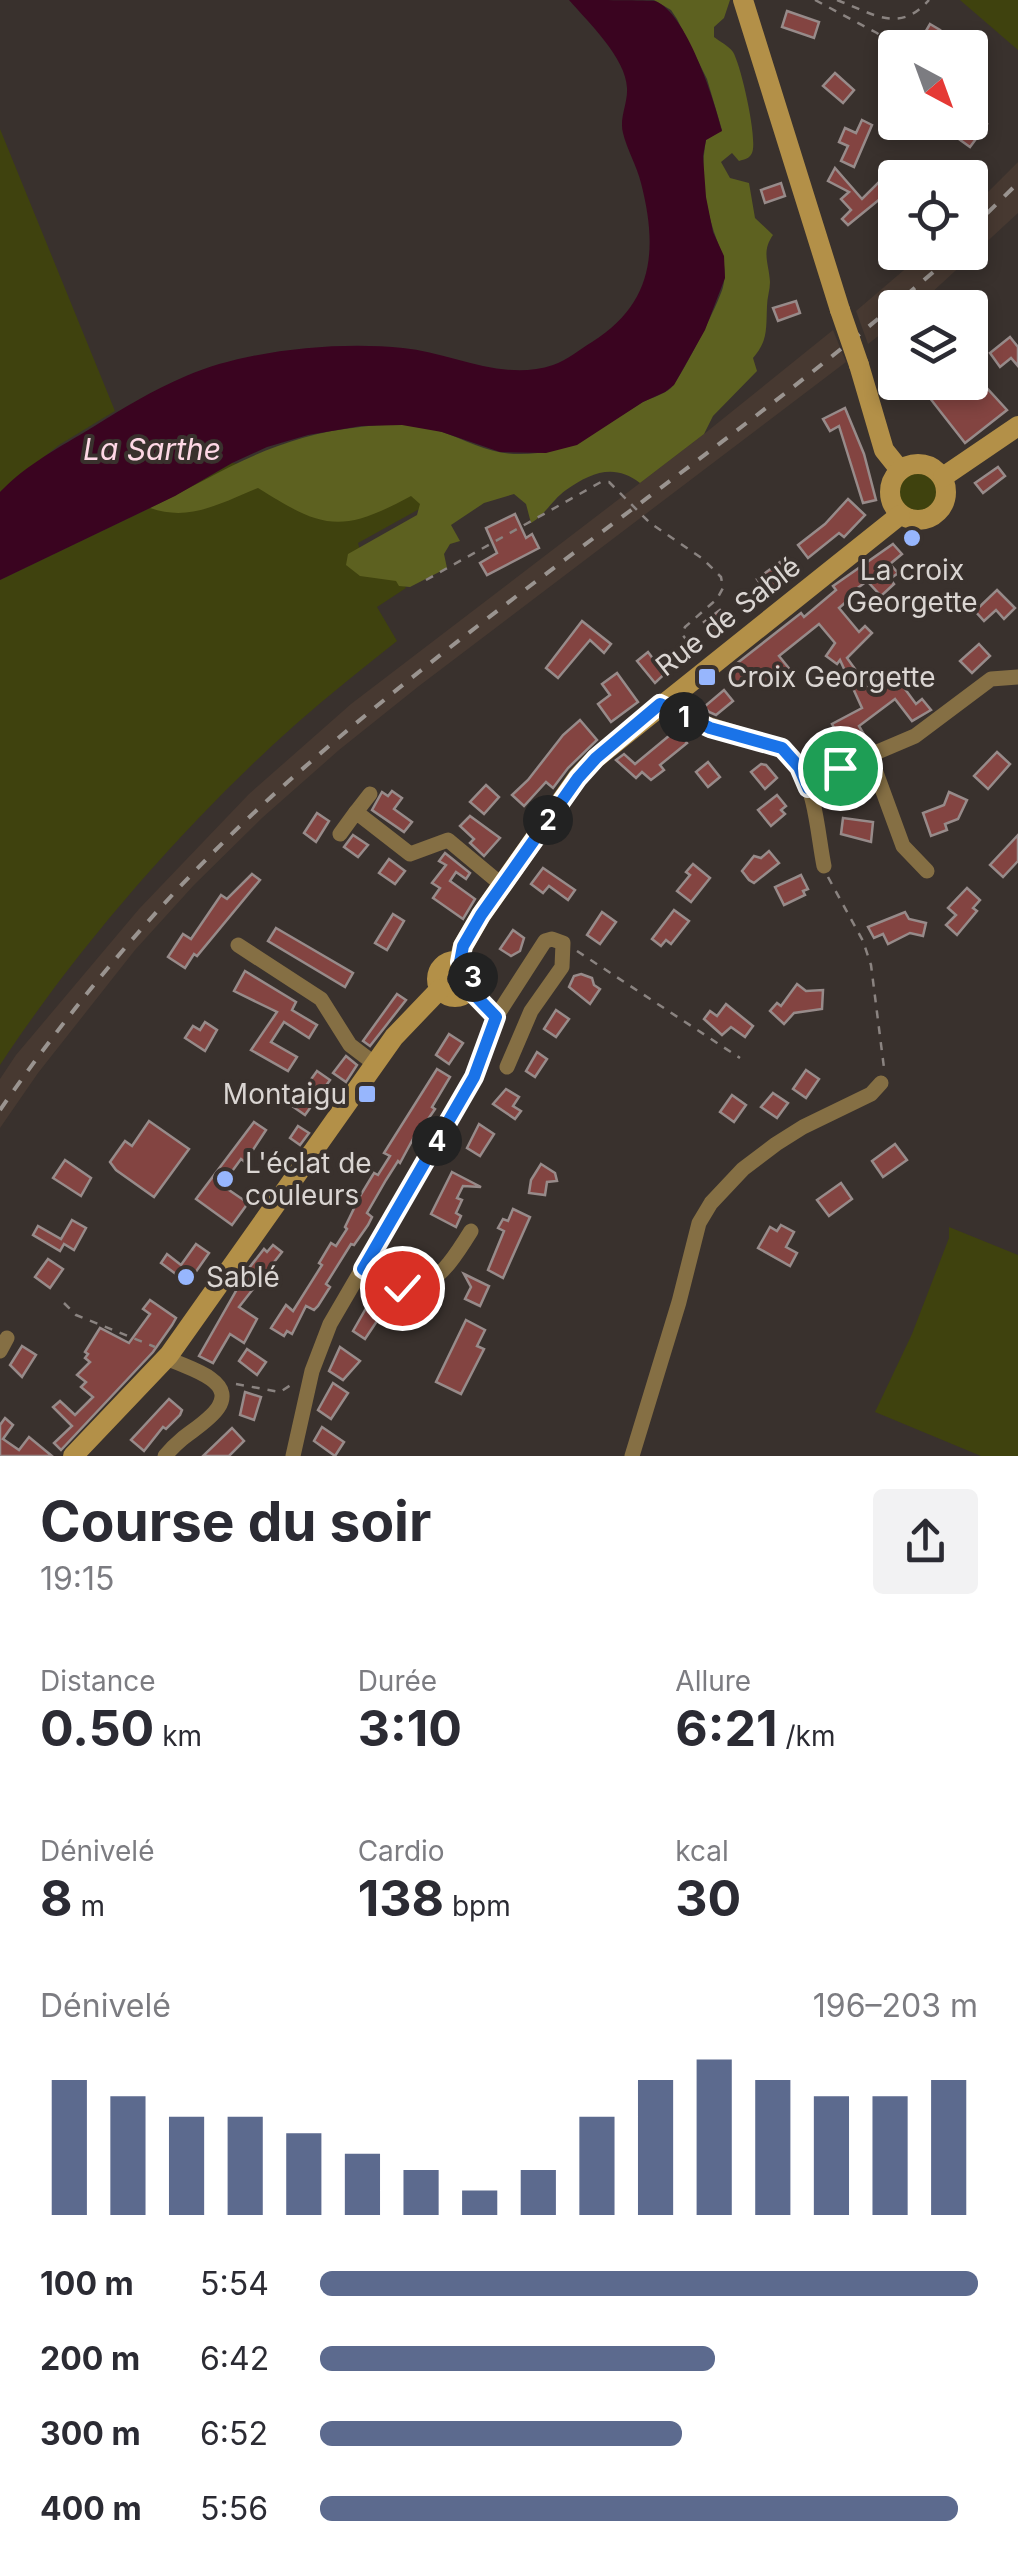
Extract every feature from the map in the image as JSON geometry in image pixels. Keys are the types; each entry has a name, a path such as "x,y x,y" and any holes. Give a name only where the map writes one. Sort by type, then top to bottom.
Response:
{"main road":[{"path":"743,0 884,450 900,470"},
{"path":"943,477 1018,426"},
{"path":"918,464 943,477 945,503 934,516 916,521 900,514 890,492 900,470 918,464"},
{"name":"Rue de Sablé","path":"460,962 463,946 502,885 578,778 606,748 900,514"},
{"path":"73,1456 168,1356 394,1038 440,989 439,972 448,963 460,962 472,973 470,990 454,998 440,989"}],"street":[{"path":"808,788 819,785 840,768 915,736 992,679 1018,677"},
{"path":"660,704 710,728 782,748 799,767 808,788 824,866"},
{"path":"870,756 903,846 926,871"},
{"path":"340,834 370,794"},
{"path":"356,812 410,854 448,840 502,885"},
{"path":"296,1455 310,1378 330,1324 474,1077 496,1017 545,942 563,943 562,967 531,1011 508,1067"},
{"path":"238,945 322,999 350,1045 375,1064"},
{"path":"470,990 496,1017"},
{"path":"632,1456 699,1223 710,1204 743,1169 776,1144 871,1094 881,1083"},
{"path":"363,1269 384,1283 420,1287 436,1279 450,1264 471,1231"},
{"path":"164,1456 212,1419 220,1404 220,1388 211,1378 168,1356"}],"path":[{"path":"815,0 878,34"},
{"path":"837,0 892,20 906,19 929,0"},
{"path":"426,580 600,482 609,482 650,523 704,559 721,577 718,599 682,634 707,668"},
{"path":"824,866 871,966 882,1034 881,1083"},
{"path":"563,943 740,1058"},
{"path":"64,1302 76,1315 132,1340 142,1340 168,1356"},
{"path":"220,1388 242,1383 280,1392 310,1378"}],"shaded area":[{"path":"960,0 1018,0 1018,50"},
{"path":"0,129 115,411 59,445 0,492"},
{"path":"1018,162 1018,213 988,241 988,192"},
{"path":"904,270 956,270 934,290 881,290"},
{"path":"878,292 878,336 868,344 856,311"},
{"path":"833,330 846,362 419,686 262,818 135,950 0,1128 0,1079 16,1055 139,909 249,794 351,704 704,434"},
{"path":"232,463 450,492 358,543 364,565 385,561 406,588 377,607 397,641 296,724 176,842 100,929 0,1065 0,580 175,496"},
{"path":"918,470 935,476 941,493 935,510 918,516 901,510 895,493 901,476"},
{"path":"949,1227 1018,1255 1018,1456 981,1456 875,1412 912,1334 949,1238"}],"green space":[{"path":"654,0 730,0 724,18 714,27 714,37 731,50 736,60 748,102 753,145 747,158 739,161 732,153 721,162 730,178 749,183 755,218 773,235 767,252 770,282 765,334 753,358 757,371 713,416 704,434 640,483 612,472 585,478 561,494 531,523 526,504 514,494 484,503 451,525 460,541 450,544 444,554 447,568 410,587 360,576 346,565 348,554 417,515 420,504 411,496 367,517 333,522 299,512 258,488 192,512 150,508 251,457 301,438 370,426 412,426 495,451 533,454 580,440 671,388 723,287 723,262 708,212 703,171 706,140 722,130 707,79 677,19 671,10"}],"water":[{"name":"La Sarthe","path":"569,0 655,1 666,8 697,58 722,131 706,140 703,156 706,197 713,232 724,256 725,278 705,330 674,385 577,445 546,453 500,452 442,432 402,425 361,426 308,435 232,463 175,496 0,580 0,492 56,449 186,376 264,354 350,346 403,348 496,368 534,369 563,360 613,327 639,292 646,273 646,207 622,127 627,94 625,77 605,41"}],"building":[{"path":"787,11 819,22 814,38 782,27"},
{"path":"835,73 854,90 843,103 823,86"},
{"path":"862,120 872,125 854,167 841,161 848,146 839,142 845,128 856,133"},
{"path":"835,168 862,199 878,183 878,201 848,225 842,219 851,210 841,199 849,192 828,181"},
{"path":"781,183 785,196 765,203 761,190"},
{"path":"796,301 800,313 778,321 773,308"},
{"path":"1010,337 1018,347 1018,366 1011,358 1000,367 990,353"},
{"path":"988,389 1007,410 965,443 931,400 988,400"},
{"path":"845,408 864,454 876,500 863,503 839,426 830,431 823,419"},
{"path":"998,467 1005,476 983,493 975,483"},
{"path":"848,499 865,515 844,537 839,533 808,558 798,545"},
{"path":"515,514 526,538 532,534 539,548 487,575 480,563 497,553 486,528"},
{"path":"893,544 902,554 890,564 898,573 890,579 894,584 881,596 867,581 839,608 859,632 865,626 872,633 847,658 868,687 891,670 916,704 922,699 931,710 912,721 895,699 859,726 866,738 846,749 832,724 862,708 840,660 837,664 826,656 835,643 819,624 779,656 792,672 775,686 772,681 764,688 753,672 738,684 730,675 734,672 731,668 801,613 804,617 836,590 833,586"},
{"path":"780,562 790,575 767,593 757,579"},
{"path":"997,590 1015,608 1004,619 996,610 984,621 975,611"},
{"path":"720,610 729,621 714,634 704,622"},
{"path":"582,621 611,644 604,653 590,640 558,678 546,668"},
{"path":"979,644 990,656 972,673 960,661"},
{"path":"648,652 657,664 670,654 676,663 655,683 637,661"},
{"path":"617,673 638,702 611,722 598,704 610,695 602,684"},
{"path":"724,690 733,701 716,715 709,712 704,707"},
{"path":"580,720 597,740 553,788 546,782 524,806 512,795"},
{"path":"676,730 687,743 660,765 664,770 651,780 642,772 636,778 616,760 624,754 635,764"},
{"path":"997,752 1010,764 988,789 974,776"},
{"path":"708,762 720,777 708,787 696,772"},
{"path":"761,764 777,778 765,789 751,772"},
{"path":"486,785 499,797 484,814 470,802"},
{"path":"392,791 402,798 394,809 412,822 404,832 372,810 382,792 388,796"},
{"path":"949,792 967,800 958,819 945,824 947,830 931,836 923,813 944,805"},
{"path":"777,795 786,806 781,810 785,814 771,826 758,810"},
{"path":"317,813 329,821 316,842 304,833"},
{"path":"470,816 500,838 484,856 460,826"},
{"path":"843,818 873,822 871,842 841,834"},
{"path":"353,835 368,845 358,857 344,847"},
{"path":"1018,835 1018,861 1003,877 990,865"},
{"path":"769,851 779,863 754,883 742,871 754,856 761,858"},
{"path":"445,853 470,873 466,879 456,872 450,881 475,899 463,919 433,898 440,888 432,883 446,865 439,861"},
{"path":"389,859 405,871 395,884 379,873"},
{"path":"693,864 710,878 691,902 677,891 690,875 686,872"},
{"path":"543,868 575,890 568,900 549,886 543,893 531,884"},
{"path":"252,874 260,880 185,968 168,957 183,934 191,939 221,895 227,899"},
{"path":"801,875 808,889 803,891 805,895 784,905 775,887"},
{"path":"967,888 980,900 973,908 977,911 957,935 946,925 956,915 948,908"},
{"path":"674,910 689,921 671,944 666,940 661,946 652,939"},
{"path":"602,912 616,922 600,944 587,935"},
{"path":"905,912 909,919 926,923 923,936 910,933 888,944 883,934 874,938 868,927"},
{"path":"393,914 404,921 387,950 375,943"},
{"path":"276,928 353,973 345,987 268,941"},
{"path":"513,930 524,938 520,951 511,956 500,949"},
{"path":"245,971 296,1002 292,1010 317,1025 309,1038 284,1022 271,1042 297,1057 288,1071 251,1050 277,1012 234,991"},
{"path":"574,976 592,978 600,989 590,1004 569,987"},
{"path":"797,984 806,991 823,990 822,1009 794,1013 784,1024 770,1011 777,1003 781,1006"},
{"path":"397,994 406,1000 370,1046 363,1041"},
{"path":"726,1004 753,1026 745,1037 731,1027 722,1035 704,1019 710,1011 717,1016"},
{"path":"556,1010 569,1019 556,1037 544,1029"},
{"path":"205,1022 217,1030 205,1051 185,1038 193,1026 200,1030"},
{"path":"449,1034 463,1043 449,1064 436,1055"},
{"path":"537,1052 547,1059 535,1077 526,1071"},
{"path":"346,1056 357,1065 346,1082 333,1073"},
{"path":"437,1069 450,1077 432,1107 435,1109 386,1180 367,1213 372,1217 368,1225 326,1284 330,1287 318,1306 314,1310 306,1306 292,1334 287,1331 284,1336 271,1328 286,1305 293,1311 331,1243 336,1246 347,1229 360,1196 390,1156 384,1153"},
{"path":"806,1070 819,1079 806,1098 793,1089"},
{"path":"317,1071 330,1080 305,1115 292,1106"},
{"path":"506,1089 519,1097 513,1106 521,1111 515,1119 493,1104"},
{"path":"773,1093 788,1103 777,1118 761,1107"},
{"path":"732,1095 746,1105 734,1122 720,1112"},
{"path":"149,1121 189,1149 154,1197 110,1162 125,1141 132,1146"},
{"path":"254,1122 266,1130 245,1162 241,1159 230,1174 234,1178 226,1188 248,1203 232,1225 196,1199"},
{"path":"479,1124 494,1134 480,1156 467,1148"},
{"path":"298,1126 309,1133 300,1145 290,1138"},
{"path":"895,1144 907,1160 883,1177 872,1161"},
{"path":"65,1160 91,1178 81,1196 53,1178"},
{"path":"541,1164 555,1173 557,1181 547,1182 545,1195 529,1193 531,1180"},
{"path":"452,1172 481,1187 463,1186 457,1198 462,1200 456,1213 461,1216 456,1227 431,1214"},
{"path":"841,1183 852,1199 829,1216 817,1200"},
{"path":"513,1209 530,1217 503,1278 488,1270 504,1231 498,1228 503,1219 508,1221"},
{"path":"72,1220 86,1228 74,1250 64,1244 60,1251 33,1235 38,1226 61,1239"},
{"path":"781,1225 794,1232 786,1247 797,1253 790,1266 758,1248 770,1227 777,1231"},
{"path":"196,1244 209,1253 188,1283 161,1263 167,1254 181,1265"},
{"path":"273,1245 282,1252 239,1307 257,1319 244,1343 230,1334 213,1363 199,1356 249,1268 264,1249 267,1252"},
{"path":"48,1259 63,1269 50,1288 35,1277"},
{"path":"464,1274 489,1286 480,1306 465,1299 471,1287"},
{"path":"150,1300 176,1318 172,1325 153,1352 61,1450 54,1443 72,1426 53,1407 60,1401 75,1415 93,1397 81,1387 86,1382 77,1375 90,1362 85,1352 100,1328 129,1343 150,1314 143,1309"},
{"path":"369,1303 383,1312 365,1339 353,1331"},
{"path":"466,1320 485,1330 477,1346 484,1349 461,1394 436,1382"},
{"path":"22,1346 36,1355 22,1377 10,1365"},
{"path":"340,1347 360,1361 343,1380 329,1371"},
{"path":"247,1349 266,1362 257,1375 239,1361"},
{"path":"333,1383 348,1393 331,1419 318,1410"},
{"path":"245,1392 261,1397 254,1420 240,1415"},
{"path":"169,1399 182,1410 180,1415 166,1429 163,1427 144,1451 131,1440"},
{"path":"5,1418 13,1425 3,1439 19,1450 29,1437 52,1456 0,1456 0,1425"},
{"path":"322,1427 344,1442 335,1456 314,1441"},
{"path":"232,1428 244,1441 229,1456 203,1456"}],"railway":[{"path":"988,212 1018,183"},
{"path":"0,1110 61,1026 127,946 197,869 271,797 438,656 787,391 935,270"}],"place":[{"name":"La croix Georgette","path":"912,538"},
{"name":"Croix Georgette","path":"707,677"},
{"name":"Montaigu","path":"367,1094"},
{"name":"L'éclat de couleurs","path":"225,1179"},
{"name":"Sablé","path":"186,1277"}],"route":[{"path":"402,1288 384,1283 363,1269 474,1077 496,1017 470,990 472,973 460,962 463,946 578,778 660,704 710,728 782,748 799,767 808,788 819,785 840,768"}]}
